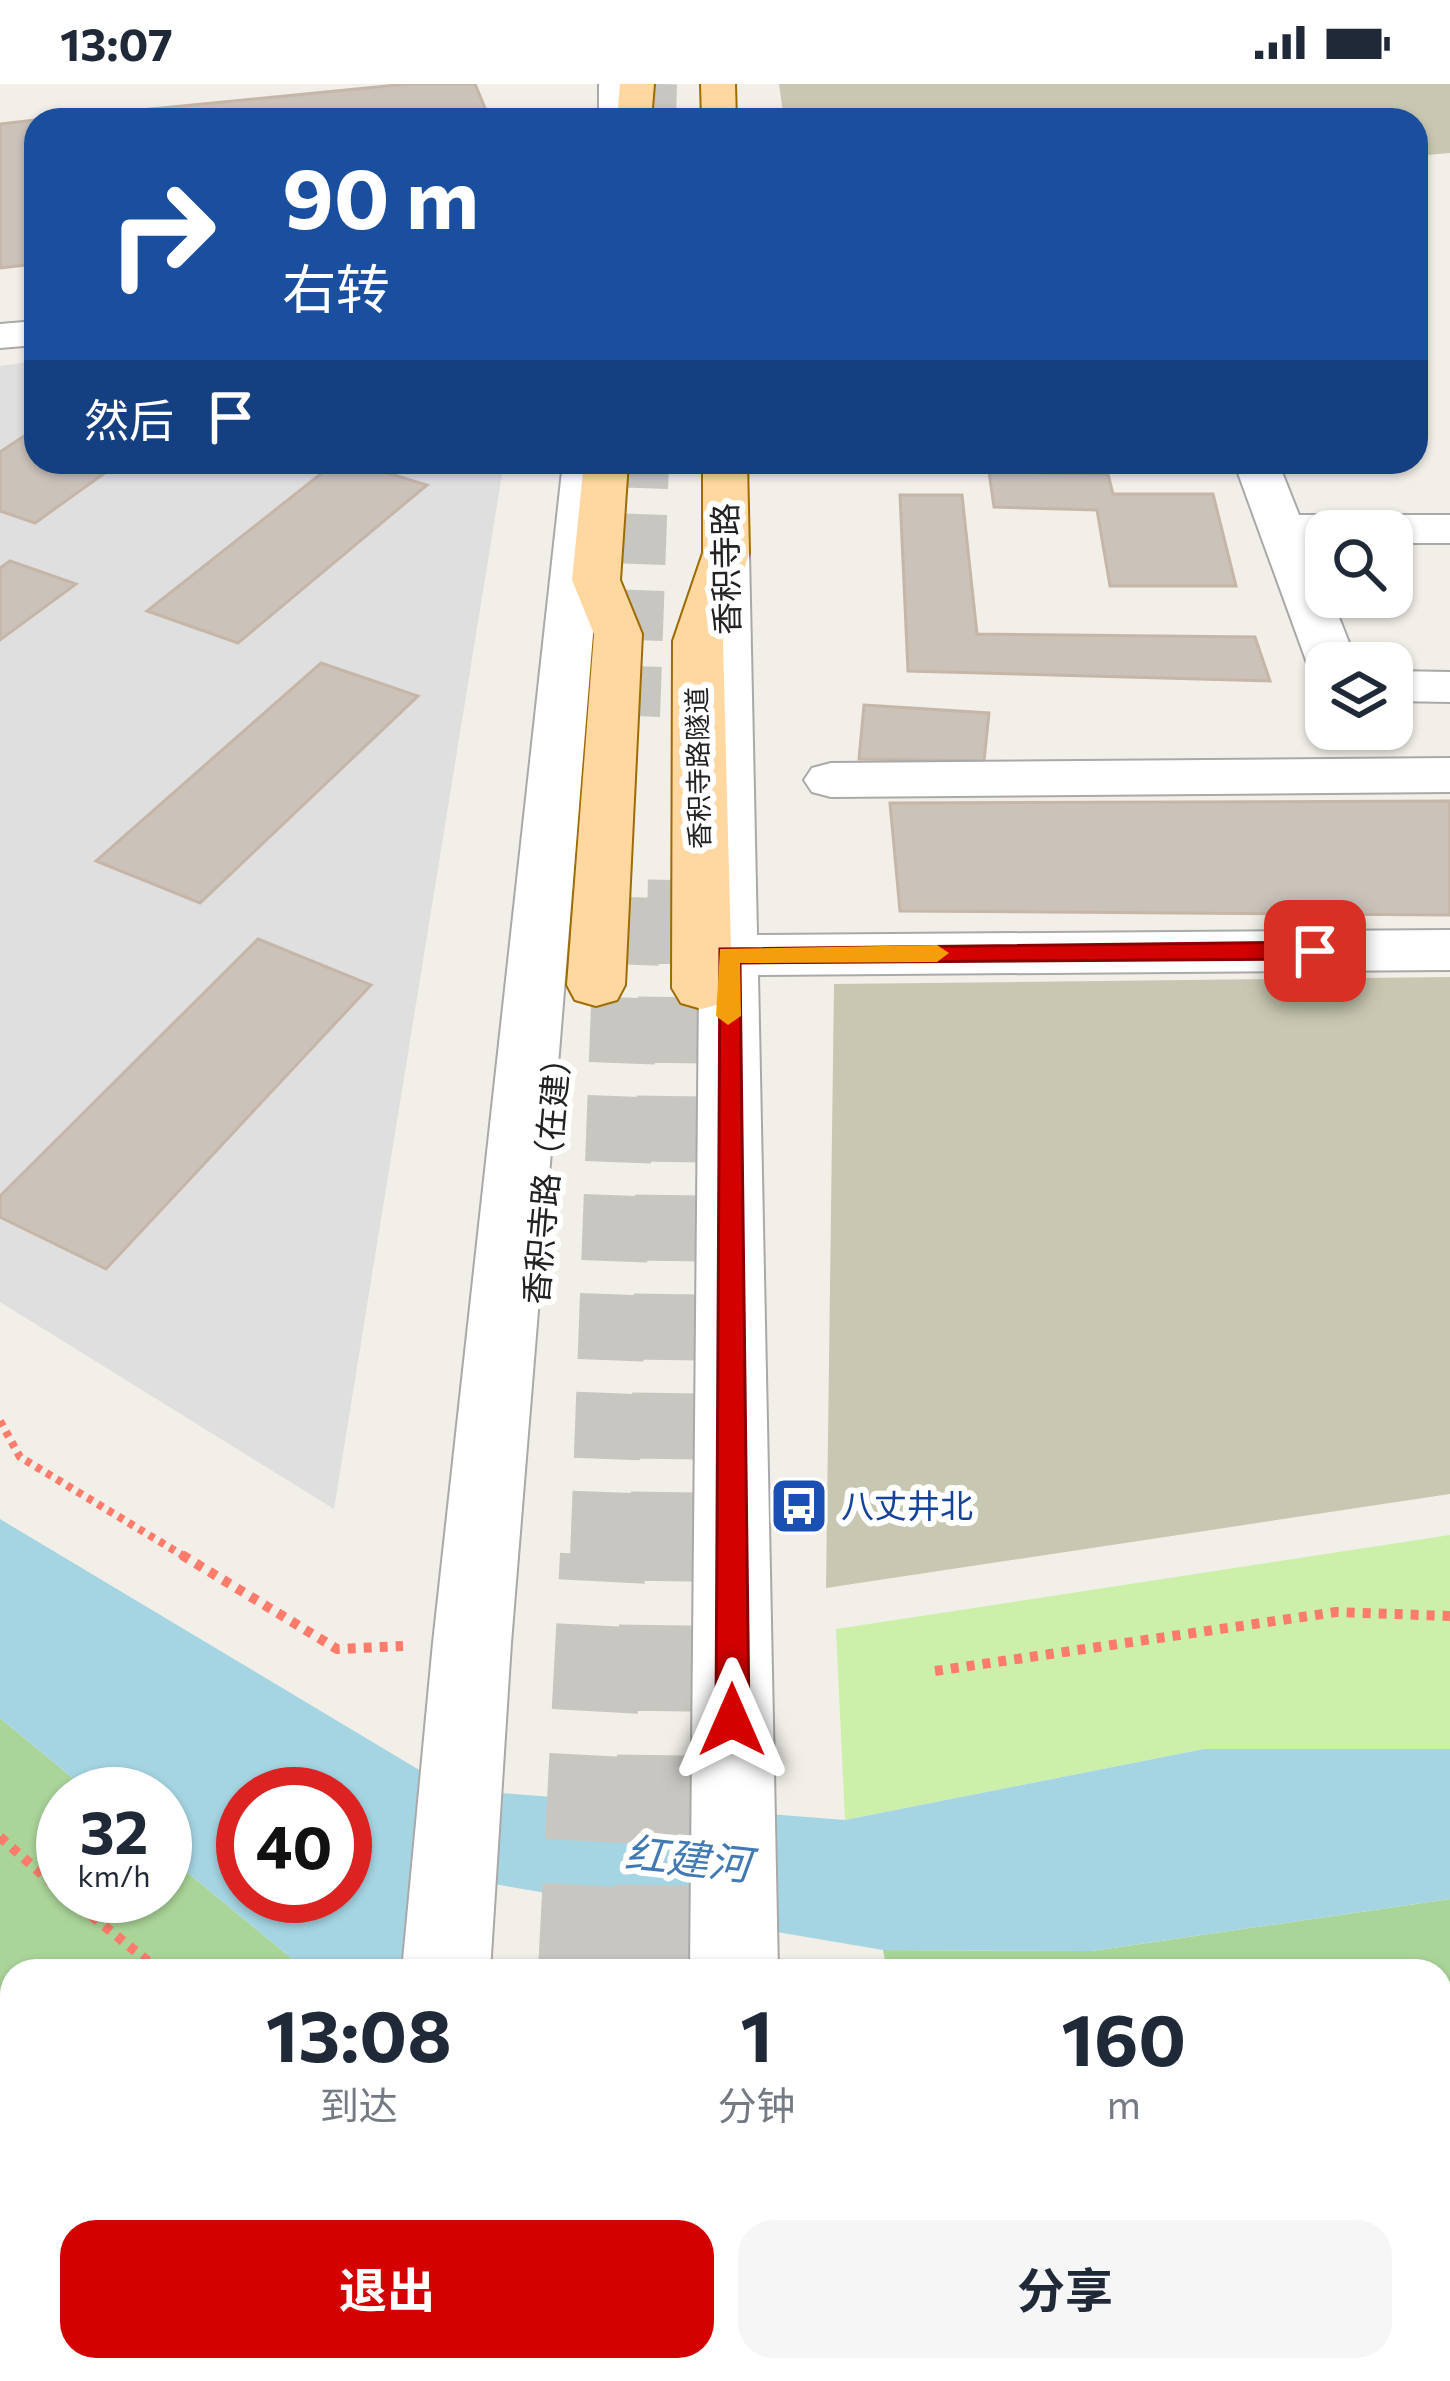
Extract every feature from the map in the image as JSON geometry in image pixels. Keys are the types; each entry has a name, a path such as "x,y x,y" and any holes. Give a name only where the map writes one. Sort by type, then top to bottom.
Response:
{"main road":[{"name":"香积寺路（在建）","path":"596,580 605,474"},
{"name":"香积寺路","path":"725,474 726,553"},
{"path":"596,580 618,634 596,985"}],"street":[{"path":"483,1767 472,1643 584,474"},
{"path":"1260,474 1324,642"},
{"path":"1281,529 1450,529"},
{"name":"香积寺路","path":"726,553 715,971 734,1947"},
{"name":"香积寺路（在建）","path":"474,1878 596,580"},
{"path":"1413,686 1450,687"},
{"path":"831,780 1365,752 1450,775"},
{"path":"715,971 1450,950"},
{"path":"450,1959 474,1878"},
{"path":"474,1878 485,1959"}],"path":[{"path":"0,1421 20,1457 337,1649 472,1643"},
{"path":"935,1671 1336,1612 1450,1616"},
{"path":"0,1837 36,1869"},
{"path":"101,1923 145,1959"}],"shaded area":[{"path":"779,84 1450,84 1450,153 1428,155 1428,108 782,108"},
{"path":"24,363 24,474 502,474 334,1509 0,1302 0,366"},
{"path":"1450,977 1450,1494 826,1588 834,984"}],"green space":[{"path":"1450,1535 1450,1749 1204,1749 845,1820 836,1629"},
{"path":"0,1718 59,1767 36,1767 36,1923 192,1923 192,1876 216,1896 216,1923 249,1923 292,1959 0,1959"},
{"path":"1450,1899 1450,1959 885,1959 883,1950 1092,1951"}],"water":[{"name":"红建河","path":"0,1519 451,1789 845,1820 1204,1749 1450,1749 1450,1899 1092,1951 883,1950 494,1884 405,1959 292,1959 249,1923 372,1923 372,1767 216,1767 216,1896 192,1876 192,1767 59,1767 0,1718"}],"building":[{"path":"407,84 475,84 485,108 162,108"},
{"path":"24,121 24,265 0,268 0,124"},
{"path":"24,436 24,474 103,474 35,523 0,511 0,452"},
{"path":"321,474 391,474 427,485 238,643 147,611"},
{"path":"989,474 1108,474 1113,494 1213,494 1236,586 1110,586 1097,510 994,507"},
{"path":"900,495 962,495 977,634 1255,637 1270,681 908,671"},
{"path":"10,561 76,584 0,640 0,568"},
{"path":"321,663 418,696 200,903 96,861"},
{"path":"864,705 989,713 984,761 859,759"},
{"path":"1450,801 1450,915 900,911 890,803"},
{"path":"258,939 371,985 106,1269 0,1217 0,1196"}],"tunnel":[{"path":"657,108 658,84"},
{"path":"635,716 644,474"},
{"path":"672,930 673,871"},
{"path":"627,930 628,897"},
{"path":"603,1558 627,927"},
{"path":"663,1558 672,927"},
{"path":"582,1959 603,1555"},
{"path":"657,1959 663,1555"}],"slow traffic":[{"path":"728,1016 728,955 937,953"}],"place":[{"name":"八丈井北","path":"799,1506"}],"route":[{"path":"732,1720 728,955 1315,951"}]}
